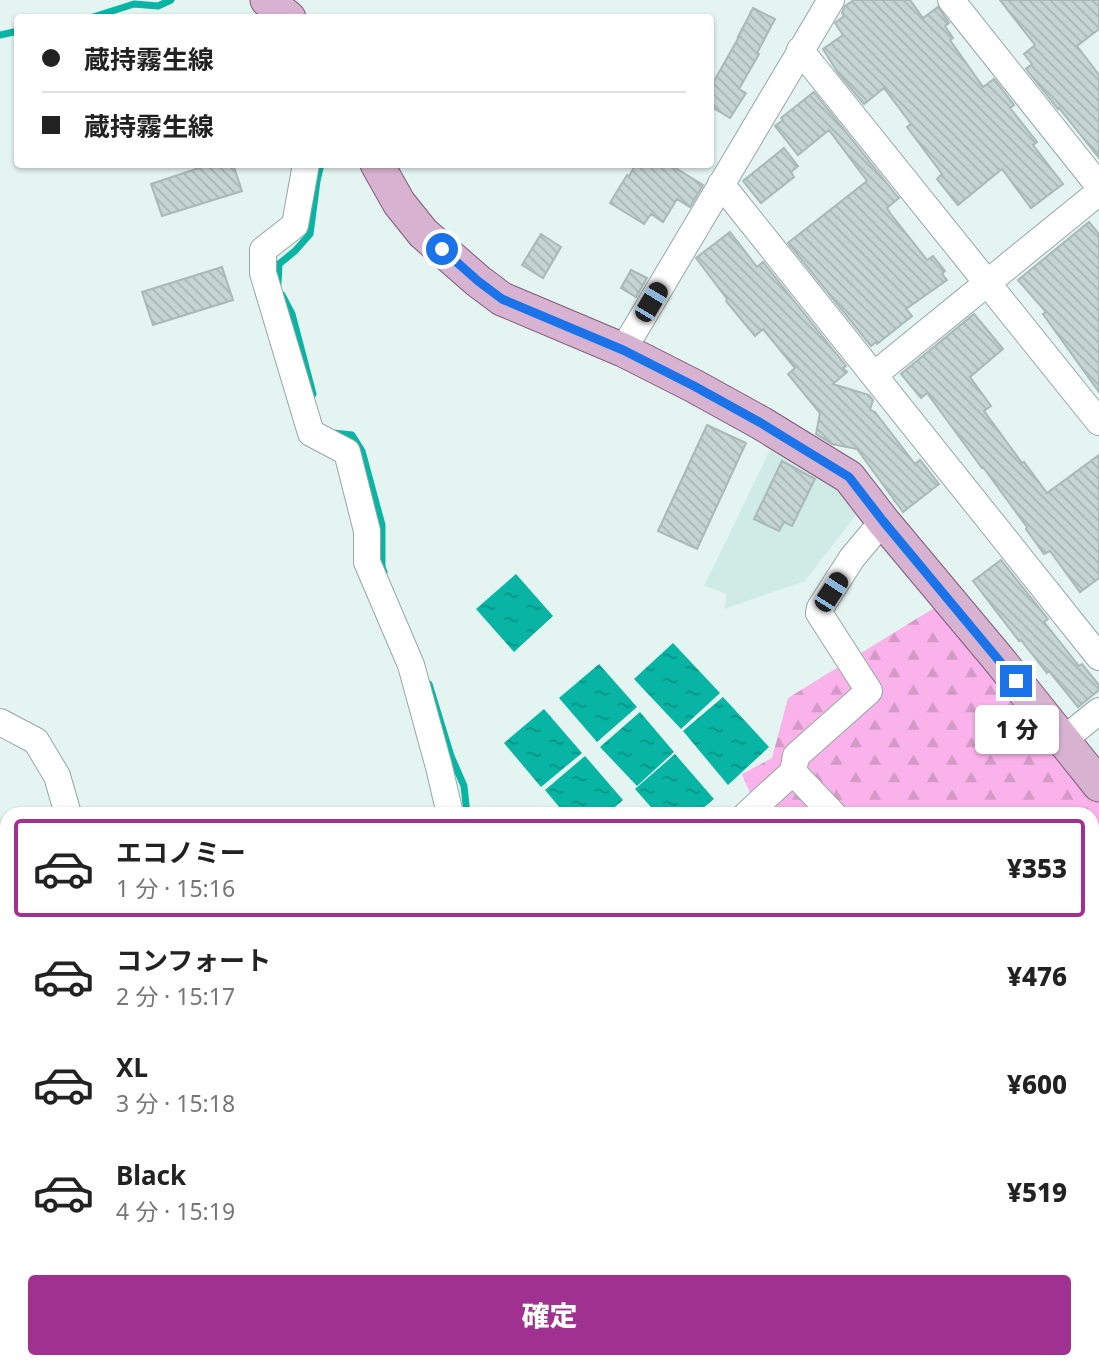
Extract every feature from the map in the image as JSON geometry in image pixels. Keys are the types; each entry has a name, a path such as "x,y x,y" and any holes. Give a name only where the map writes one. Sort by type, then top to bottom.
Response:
{"main road":[{"path":"267,0 284,14"},
{"path":"379,168 399,203 424,233 502,299 623,350 694,386 849,477 1099,785"}],"street":[{"path":"623,350 831,0"},
{"path":"951,0 1099,186"},
{"path":"800,50 1099,422"},
{"path":"305,168 295,225 263,250 263,273 311,432 347,452 367,531 367,562 411,665 448,807"},
{"path":"721,184 1099,657"},
{"path":"874,375 1099,192"},
{"path":"755,807 793,772 796,756 869,691 819,613 852,558 883,521"},
{"path":"1063,740 1099,711"},
{"path":"0,722 36,741 58,776 66,807"},
{"path":"793,772 826,807"}],"shaded area":[{"path":"773,444 842,486 859,511 805,581 724,609 727,594 704,586"}],"green space":[{"path":"939,605 1099,807 756,807 742,774 772,758 788,698"}],"water":[{"path":"516,574 553,616 514,652 476,609"},
{"path":"673,643 720,693 681,729 634,679"},
{"path":"599,664 637,707 597,742 559,698"},
{"path":"723,697 769,747 728,785 683,731"},
{"path":"544,709 582,753 541,787 504,743"},
{"path":"640,712 674,752 637,786 600,747"},
{"path":"675,754 714,799 704,807 651,807 635,789"},
{"path":"585,756 623,800 615,807 559,807 545,790"}],"building":[{"path":"854,0 910,0 923,18 938,7 949,23 945,26 953,38 950,40 983,87 994,79 1014,105 1010,108 1037,142 1033,145 1063,184 1031,208 1002,169 958,205 937,179 942,174 907,127 911,124 884,88 864,104 838,73 823,49 843,35 835,23 844,16 842,13 845,6"},
{"path":"1000,0 1099,0 1099,29 1077,46 1099,75 1099,158 1026,69 1032,64 1024,54 1035,45"},
{"path":"753,8 775,19 739,89 746,93 730,118 714,108 714,81"},
{"path":"814,92 899,198 887,208 890,213 927,260 933,256 945,271 942,274 947,280 906,309 912,316 871,346 788,243 867,181 829,130 798,155 775,126"},
{"path":"784,148 798,166 791,172 794,177 761,203 743,181"},
{"path":"199,168 234,168 242,191 162,216 151,184"},
{"path":"634,168 675,168 703,185 690,207 677,199 663,222 651,214 644,224 610,203 627,175 629,176"},
{"path":"1089,222 1099,234 1099,392 1043,314 1046,312 1018,280"},
{"path":"730,232 757,267 763,262 846,366 843,368 847,372 833,384 869,395 873,400 870,410 875,412 915,464 920,460 939,484 903,512 857,449 832,444 816,434 820,413 788,374 795,368 763,329 755,336 696,258"},
{"path":"541,234 561,247 543,278 522,265"},
{"path":"222,267 233,300 153,325 142,292"},
{"path":"631,270 647,278 636,297 621,288"},
{"path":"974,314 1003,349 970,377 991,406 984,411 1047,493 1099,455 1099,578 1080,592 1050,551 1044,554 1027,527 927,393 921,398 901,374"},
{"path":"707,425 746,443 697,549 658,531"},
{"path":"782,461 815,479 792,526 784,522 779,531 754,519"},
{"path":"1001,560 1048,619 1044,622 1079,666 1082,664 1099,685 1099,690 1078,707 1049,671 1047,673 1021,640 1019,641 973,581"}],"waterway":[{"path":"103,14 134,4 158,6 171,0"},
{"path":"0,35 14,32"},
{"path":"278,284 279,264 310,234 320,168"},
{"path":"282,295 292,314 313,394"},
{"path":"333,433 352,435 362,451 382,525 384,572"},
{"path":"429,684 451,756 464,786 466,807"}],"route":[{"path":"442,249 502,299 623,350 694,386 849,477 1016,681"}]}
